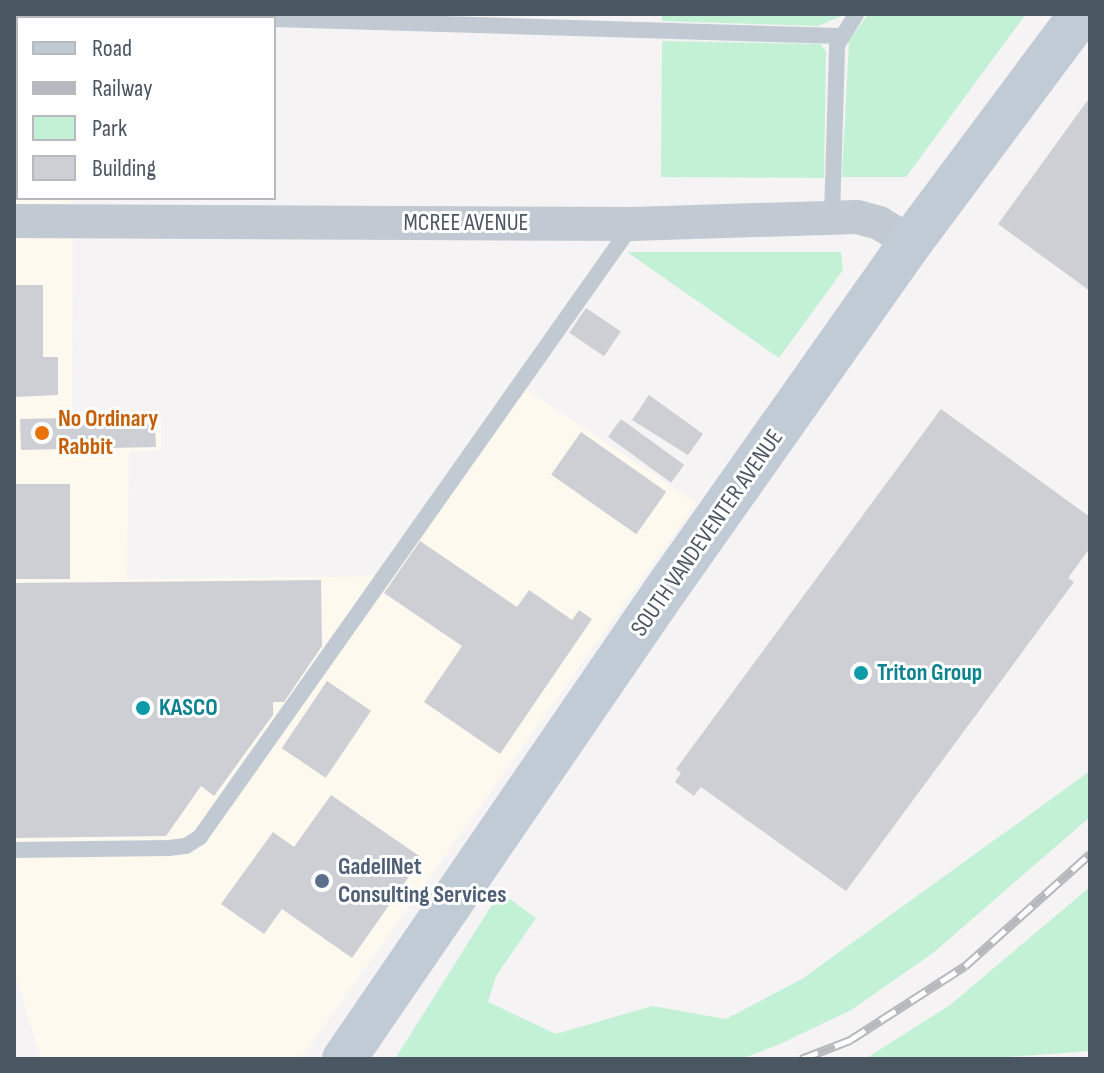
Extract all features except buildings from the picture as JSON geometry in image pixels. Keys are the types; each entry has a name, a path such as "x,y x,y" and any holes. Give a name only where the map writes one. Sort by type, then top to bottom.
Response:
{"main road":[{"name":"SOUTH VANDEVENTER AVENUE","path":"350,1051 911,242 1081,14"}],"street":[{"name":"MCREE AVENUE","path":"14,221 123,210 632,224 832,218 879,223 911,242"}],"lane":[{"path":"97,14 164,16"},
{"path":"832,218 840,36 856,14"},
{"path":"276,19 840,36"},
{"path":"14,850 169,848 186,846 200,837 632,224"}],"shaded area":[{"path":"14,14 87,14 16,16 16,200 73,200 72,419 161,418 161,450 129,451 127,579 392,576 524,388 696,503 304,1054 291,1059 41,1059 14,971"}],"green space":[{"path":"662,14 846,14 818,26 662,21"},
{"path":"868,14 1026,14 906,177 842,177 849,41"},
{"path":"662,41 821,44 826,52 824,178 661,177"},
{"path":"627,252 841,252 843,270 779,358"},
{"path":"1090,771 1090,817 933,953 851,1010 780,1044 741,1059 395,1059 500,892 536,918 496,976 488,1002 556,1034 652,1006 726,1019 802,979"},
{"path":"1090,887 1090,1051 980,1059 865,1059 950,1005"}],"railway":[{"path":"801,1059 850,1040 965,966 1090,854"}],"place":[{"name":"No Ordinary Rabbit","path":"42,433"},
{"name":"Triton Group","path":"861,673"},
{"name":"KASCO","path":"143,708"},
{"name":"GadellNet Consulting Services","path":"322,881"}]}
